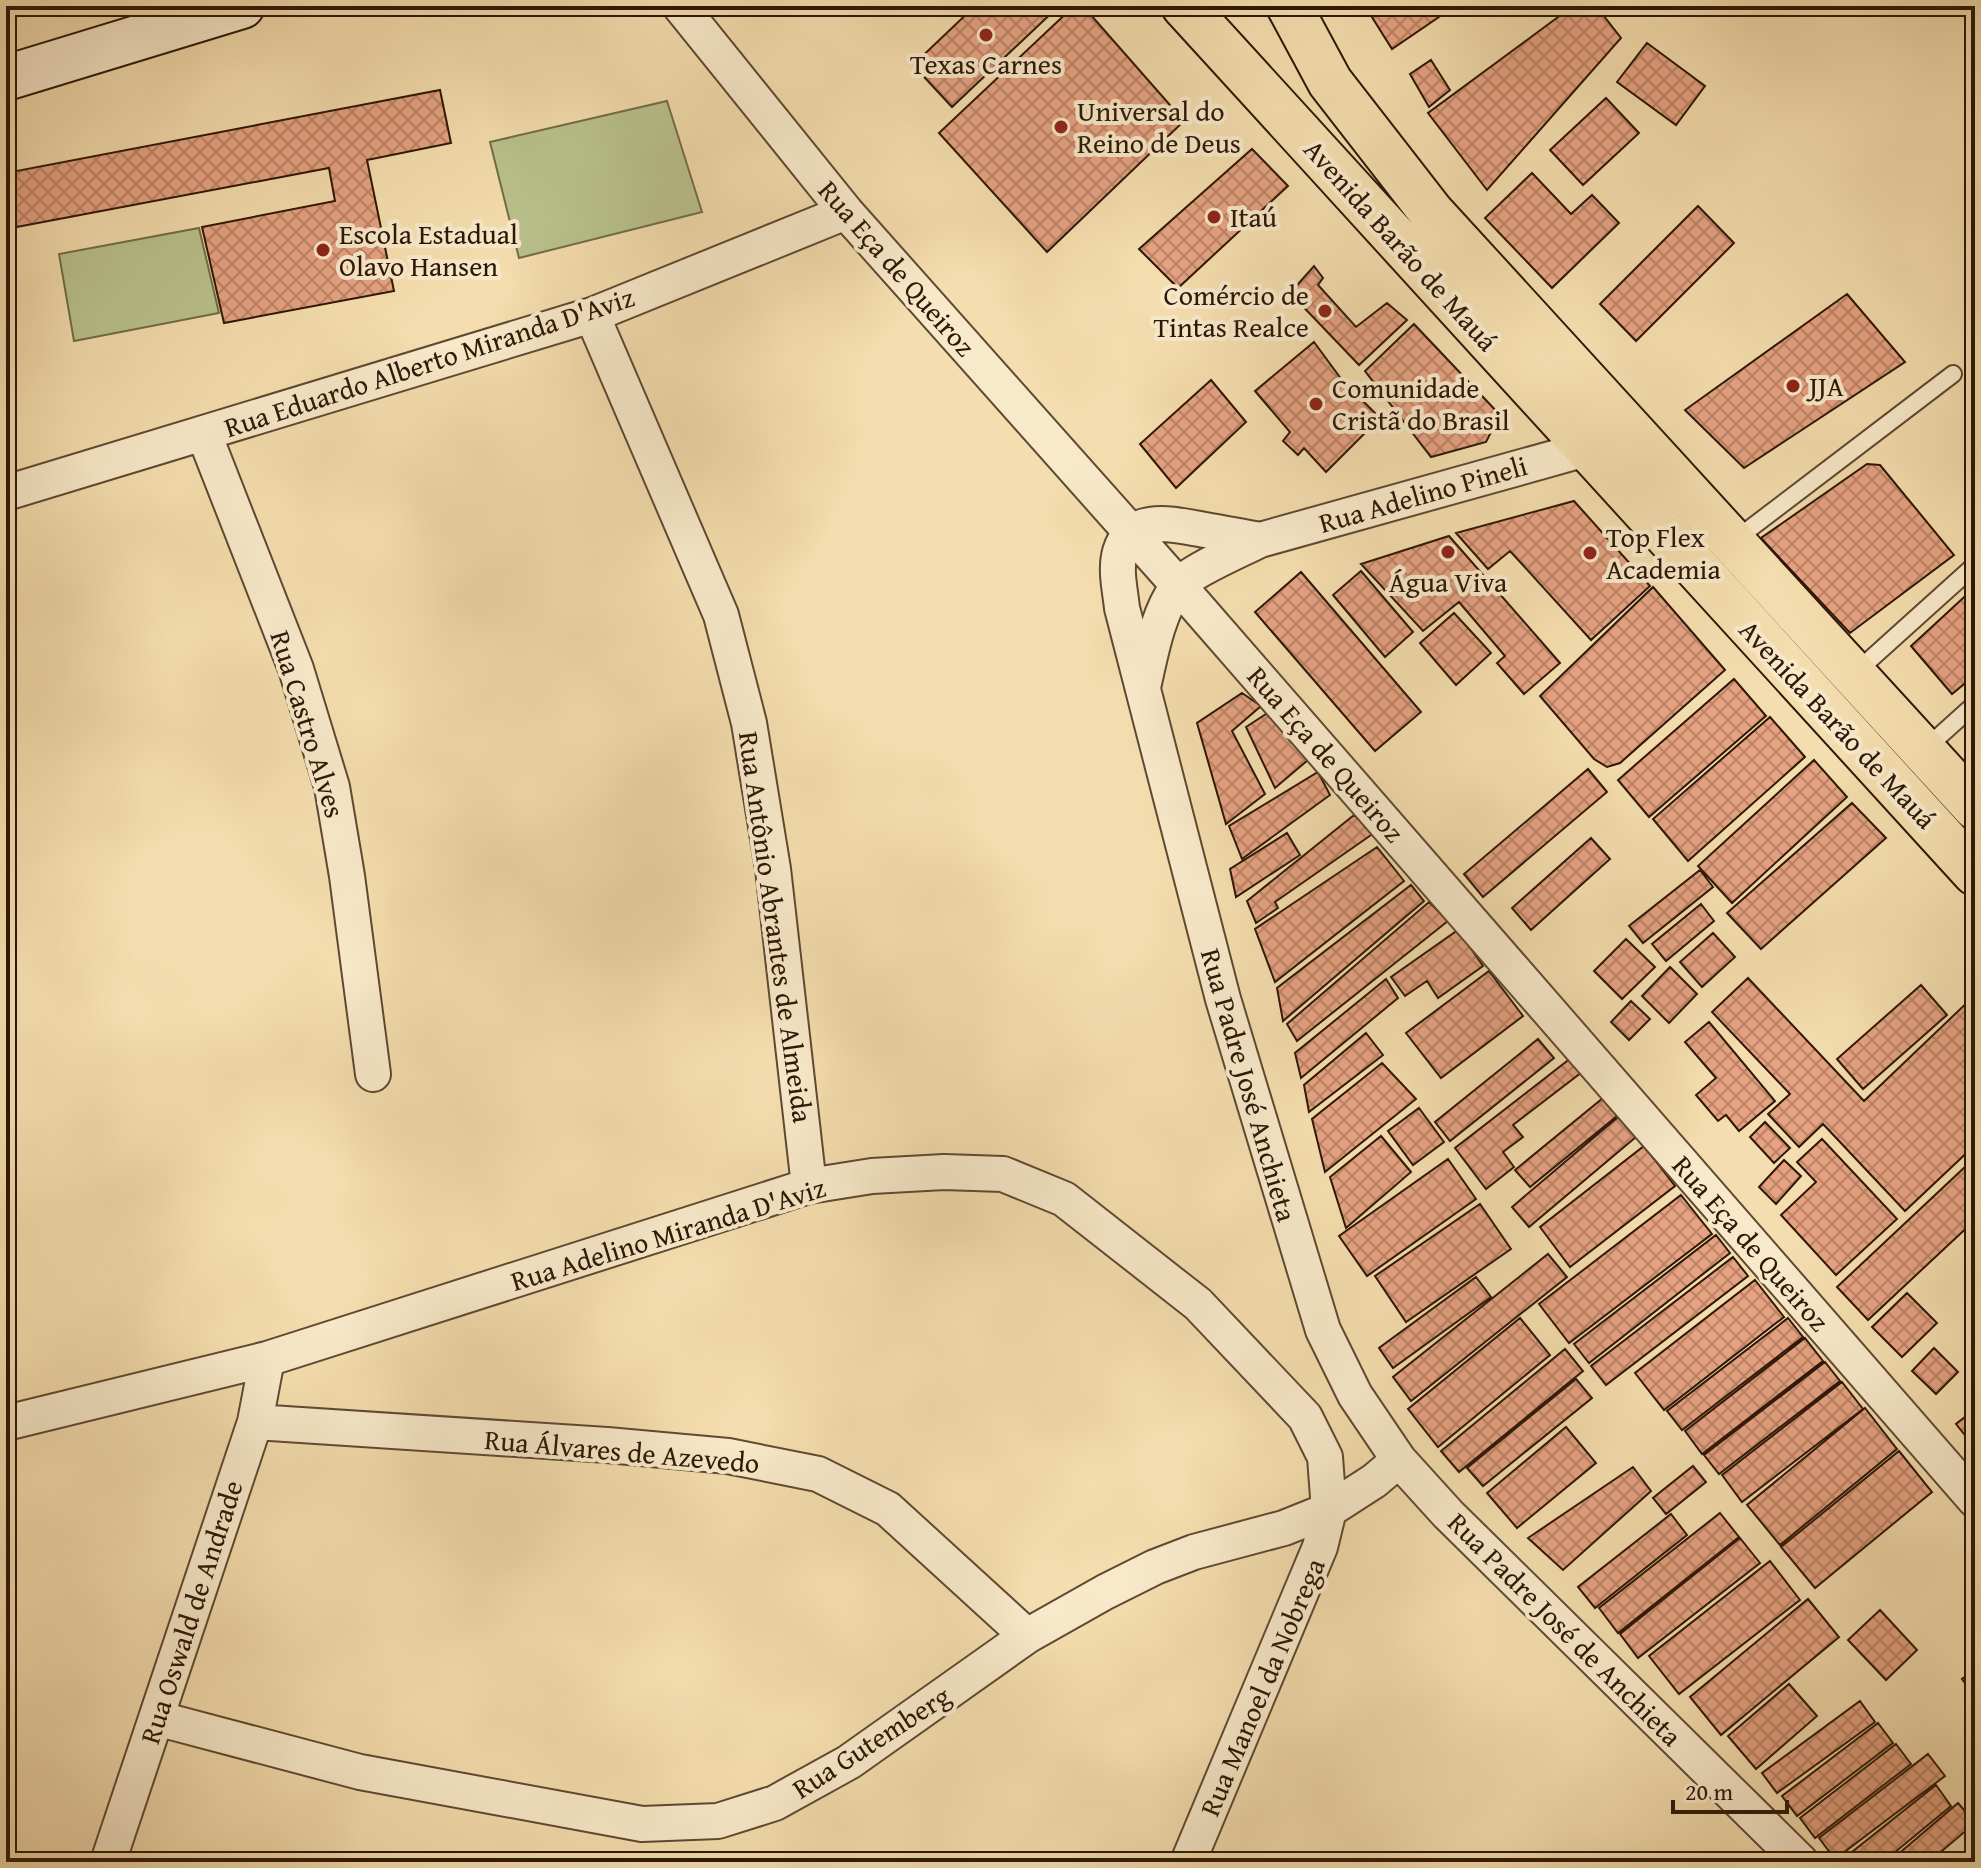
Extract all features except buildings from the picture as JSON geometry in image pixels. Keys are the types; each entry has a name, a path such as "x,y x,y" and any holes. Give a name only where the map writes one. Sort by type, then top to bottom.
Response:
{"main road":[{"path":"6,78 242,6"},
{"name":"Avenida Barão de Mauá","path":"1184,6 1975,873"},
{"name":"Avenida Barão de Mauá","path":"1289,6 1330,82 1431,212 1975,807"}],"street":[{"name":"Rua Eça de Queiroz","path":"680,6 846,212 1178,585 1975,1500"},
{"name":"Rua Eduardo Alberto Miranda D'Aviz","path":"6,493 592,315 846,212"},
{"name":"Rua Antônio Abrantes de Almeida","path":"592,315 721,615 745,708 773,869 809,1186"},
{"name":"Rua Castro Alves","path":"204,434 296,669 332,787 373,1074"},
{"name":"Rua Adelino Pineli","path":"1178,585 1260,540 1586,449"},
{"name":"Rua Adelino Pineli","path":"1131,532 1165,522 1260,540"},
{"name":"Rua Padre José Anchieta","path":"1131,532 1120,550 1117,569 1122,608 1223,999 1323,1330 1355,1395 1399,1460"},
{"name":"Rua Padre José Anchieta","path":"1143,691 1154,636 1178,585"},
{"name":"Rua Adelino Miranda D'Aviz","path":"6,1423 267,1359 809,1186 872,1176 944,1172 1003,1174 1064,1199 1198,1304 1305,1417 1325,1457 1329,1510"},
{"name":"Rua Oswald de Andrade","path":"108,1862 255,1422 267,1359"},
{"name":"Rua Álvares de Azevedo","path":"255,1422 728,1456 818,1474 888,1509 1027,1636"},
{"name":"Rua Gutemberg","path":"156,1718 360,1772 626,1822 718,1821 775,1803 849,1762 1027,1636 1155,1567 1194,1552 1284,1528 1329,1510 1374,1481 1399,1460"},
{"name":"Rua Padre José de Anchieta","path":"1399,1460 1448,1514 1801,1862"},
{"name":"Rua Manoel da Nobrega","path":"1188,1862 1320,1547 1329,1510"}],"lane":[{"path":"1734,541 1953,374"},
{"path":"1854,674 1975,565"},
{"path":"1923,750 1975,704"}],"green space":[{"path":"667,101 702,212 519,258 490,142"},
{"path":"199,228 219,313 74,341 59,254"}],"place":[{"name":"Texas Carnes","path":"986,35"},
{"name":"Universal do Reino de Deus","path":"1061,127"},
{"name":"Itaú","path":"1214,217"},
{"name":"Escola Estadual Olavo Hansen","path":"323,250"},
{"name":"Comércio de Tintas Realce","path":"1325,311"},
{"name":"JJA","path":"1793,386"},
{"name":"Comunidade Cristã do Brasil","path":"1316,404"},
{"name":"Água Viva","path":"1448,552"},
{"name":"Top Flex Academia","path":"1590,553"}]}
